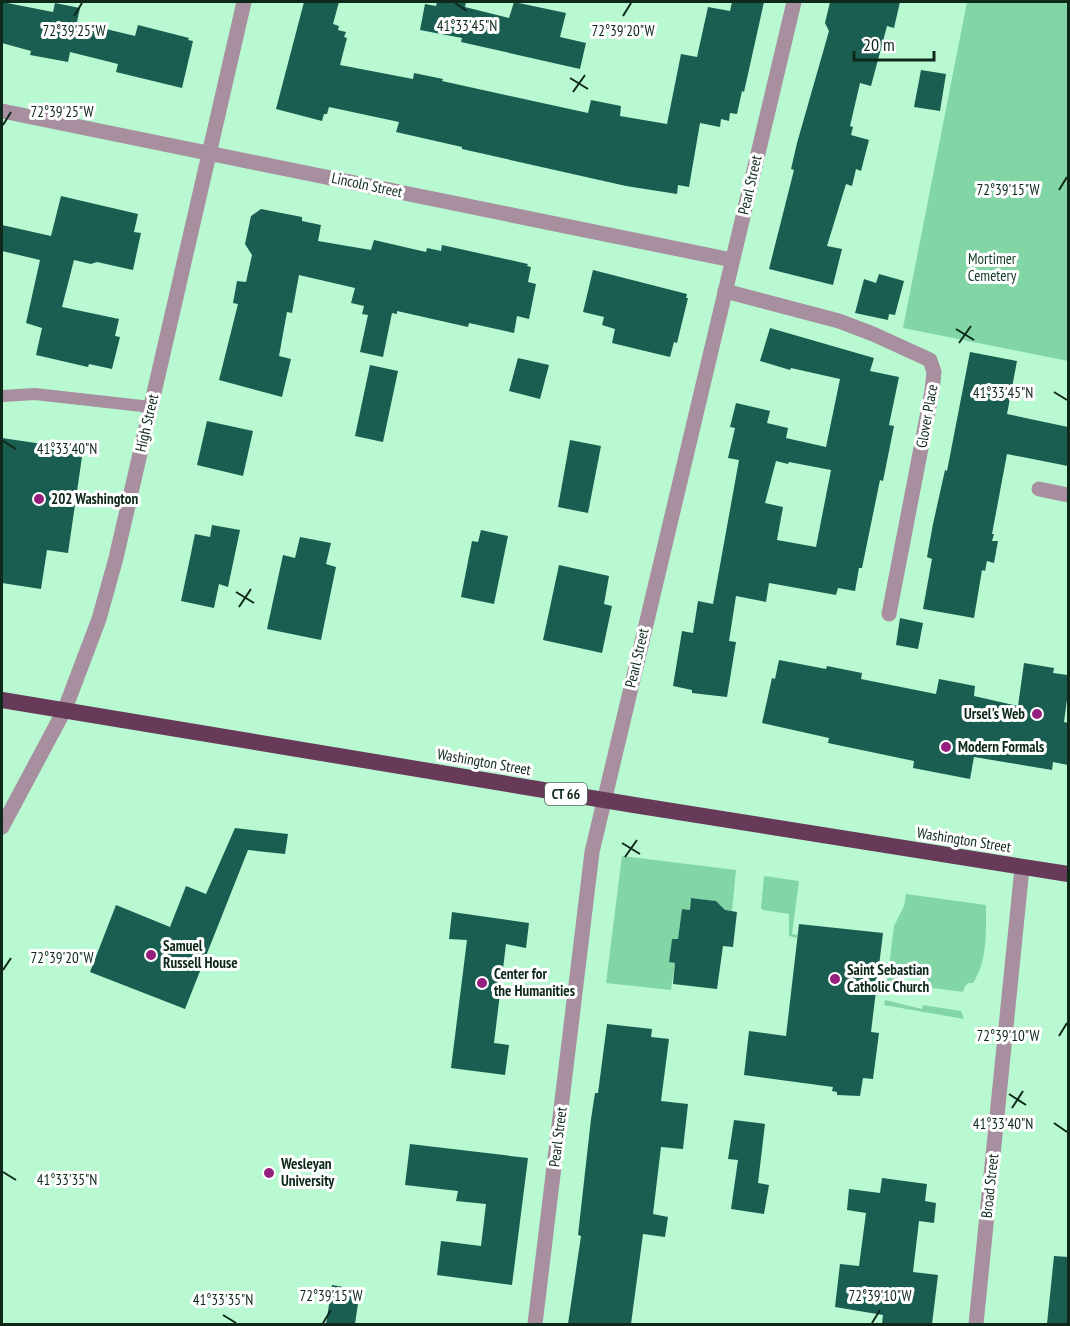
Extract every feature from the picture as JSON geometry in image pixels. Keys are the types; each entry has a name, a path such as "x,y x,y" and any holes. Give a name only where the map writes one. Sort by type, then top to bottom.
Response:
{"highway":[{"name":"Washington Street","path":"2,700 603,800 1068,874"}],"street":[{"name":"High Street","path":"2,827 65,710 99,619 116,558 244,2"},
{"name":"Pearl Street","path":"535,1324 592,852 794,2"},
{"name":"Lincoln Street","path":"2,111 732,260"},
{"name":"Glover Place","path":"725,291 839,321 930,360 934,372 932,391 889,614"},
{"path":"1039,489 1068,495"},
{"name":"Broad Street","path":"976,1324 1022,868"}],"lane":[{"path":"2,396 36,394 151,407"}],"green space":[{"name":"Mortimer Cemetery","path":"967,2 1068,2 1068,361 903,328"},
{"path":"622,856 736,870 732,911 725,911 716,901 692,898 690,910 682,909 678,939 672,939 669,962 675,963 671,990 606,983"},
{"path":"764,876 799,881 792,934 797,935 797,938 789,936 789,914 761,908"},
{"path":"906,894 986,905 984,955 973,983 965,986 963,992 925,987 927,976 914,969 903,972 901,984 887,982 894,926 904,906"},
{"path":"885,1000 922,1009 923,1005 961,1011 964,1019 884,1005"}],"building":[{"path":"2,2 53,12 55,3 80,8 77,22 135,36 138,25 189,38 188,40 193,41 182,88 116,72 118,64 70,52 68,62 30,55 31,51 2,43"},
{"path":"304,2 339,2 333,24 339,26 338,30 346,32 344,37 347,38 340,65 413,79 414,73 588,113 591,100 621,106 620,116 667,124 681,54 697,57 708,7 730,11 732,2 764,2 737,114 730,113 729,121 721,119 720,127 700,123 689,187 678,185 677,194 626,186 462,149 462,147 396,132 399,122 329,107 322,121 276,109"},
{"path":"437,2 466,2 465,7 509,18 514,2 566,13 560,37 586,43 580,69 461,42 462,38 420,30 425,4 436,6"},
{"path":"830,2 900,2 894,28 887,26 871,86 860,83 850,126 853,127 851,135 869,140 861,171 856,169 852,186 846,184 827,246 842,249 833,285 769,269 794,170 791,169 797,143 829,31 825,23"},
{"path":"921,70 946,74 940,111 914,107"},
{"path":"61,196 138,214 134,232 141,233 133,270 97,262 91,264 74,260 62,307 119,319 115,336 120,337 112,369 89,364 88,367 36,355 42,328 26,323 40,260 2,251 2,225 51,236"},
{"path":"261,209 302,217 302,221 321,225 318,241 371,250 374,240 426,252 427,248 441,251 442,245 528,264 527,266 531,267 528,282 536,284 529,319 517,316 514,333 469,323 468,327 397,311 397,314 392,313 383,357 360,352 368,315 362,314 364,306 351,303 355,288 299,275 292,313 287,312 279,356 291,359 282,397 219,380 238,304 233,303 237,281 246,282 252,255 245,244 251,216"},
{"path":"593,270 687,294 677,343 674,342 670,357 612,343 615,329 602,325 604,317 583,312"},
{"path":"879,274 904,281 895,315 889,314 888,320 855,313 864,279 876,283"},
{"path":"770,328 874,358 870,371 899,377 889,425 894,426 883,481 880,480 855,591 838,588 836,595 769,583 766,602 736,596 729,641 736,642 727,697 692,693 692,690 673,686 682,631 693,633 698,601 713,604 739,460 728,458 735,428 730,427 736,403 770,411 767,423 788,428 786,438 826,447 840,379 791,368 790,370 760,361","holes":["776,461 788,464 789,462 831,470 816,547 777,540 783,507 765,503"]},
{"path":"970,352 1017,361 1007,414 1068,427 1068,466 1007,454 992,534 994,534 992,541 998,541 994,563 987,561 985,571 982,570 974,618 923,609 932,559 927,557 933,524 945,470 947,471"},
{"path":"518,358 549,365 540,399 509,391"},
{"path":"370,365 398,371 383,442 355,436"},
{"path":"207,421 253,431 243,476 197,465"},
{"name":"202 Washington","path":"2,438 83,450 68,553 47,550 41,589 2,583"},
{"path":"570,440 601,446 588,513 558,507"},
{"path":"212,525 240,530 228,587 219,584 214,608 181,601 195,534 210,537"},
{"path":"481,530 508,536 494,604 461,597 472,541 478,542"},
{"path":"300,537 331,543 326,564 336,567 321,640 267,629 283,555 295,558"},
{"path":"559,565 609,576 604,604 612,606 602,653 543,640"},
{"path":"900,618 923,623 918,649 896,645"},
{"path":"779,660 862,673 861,679 936,694 939,679 975,686 974,696 1018,706 1024,663 1054,668 1053,673 1068,675 1064,722 1068,723 1068,765 1053,762 1052,770 974,757 970,779 913,768 914,761 828,743 829,738 762,723 772,678 775,679"},
{"name":"Samuel Russell House","path":"235,828 288,834 285,854 248,850 185,1009 90,972 116,905 170,927 186,886 206,894"},
{"path":"691,898 716,901 725,910 737,912 733,947 723,946 717,989 673,984 675,963 669,962 672,939 678,939 682,909 690,910"},
{"name":"Center for the Humanities","path":"452,912 529,923 526,948 506,944 494,1043 509,1045 505,1075 451,1068 467,940 449,939"},
{"name":"Saint Sebastian Catholic Church","path":"799,924 883,933 871,1032 879,1033 873,1079 863,1078 860,1096 837,1095 837,1092 832,1091 833,1087 744,1075 749,1031 786,1036"},
{"path":"607,1024 652,1029 651,1037 669,1039 661,1101 688,1104 683,1149 661,1147 653,1214 668,1217 665,1237 643,1234 631,1324 568,1324 581,1236 578,1235 591,1119 595,1093 598,1093"},
{"path":"734,1120 765,1124 758,1183 769,1185 764,1214 731,1209 738,1160 728,1159"},
{"path":"410,1144 528,1158 512,1285 437,1275 441,1241 481,1246 486,1204 456,1201 458,1191 405,1185"},
{"path":"882,1178 927,1184 925,1201 936,1203 934,1223 919,1221 913,1272 938,1275 932,1324 882,1324 883,1315 835,1307 840,1264 859,1266 866,1213 847,1210 849,1189 880,1193"},
{"path":"1054,1256 1068,1257 1068,1324 1047,1324"},
{"path":"332,1285 360,1290 355,1324 326,1324"}],"place":[{"name":"202 Washington","path":"39,499"},
{"name":"Ursel's Web","path":"1037,714"},
{"name":"Modern Formals","path":"946,747"},
{"name":"Samuel Russell House","path":"151,955"},
{"name":"Saint Sebastian Catholic Church","path":"835,979"},
{"name":"Center for the Humanities","path":"482,983"},
{"name":"Wesleyan University","path":"269,1173"}]}
